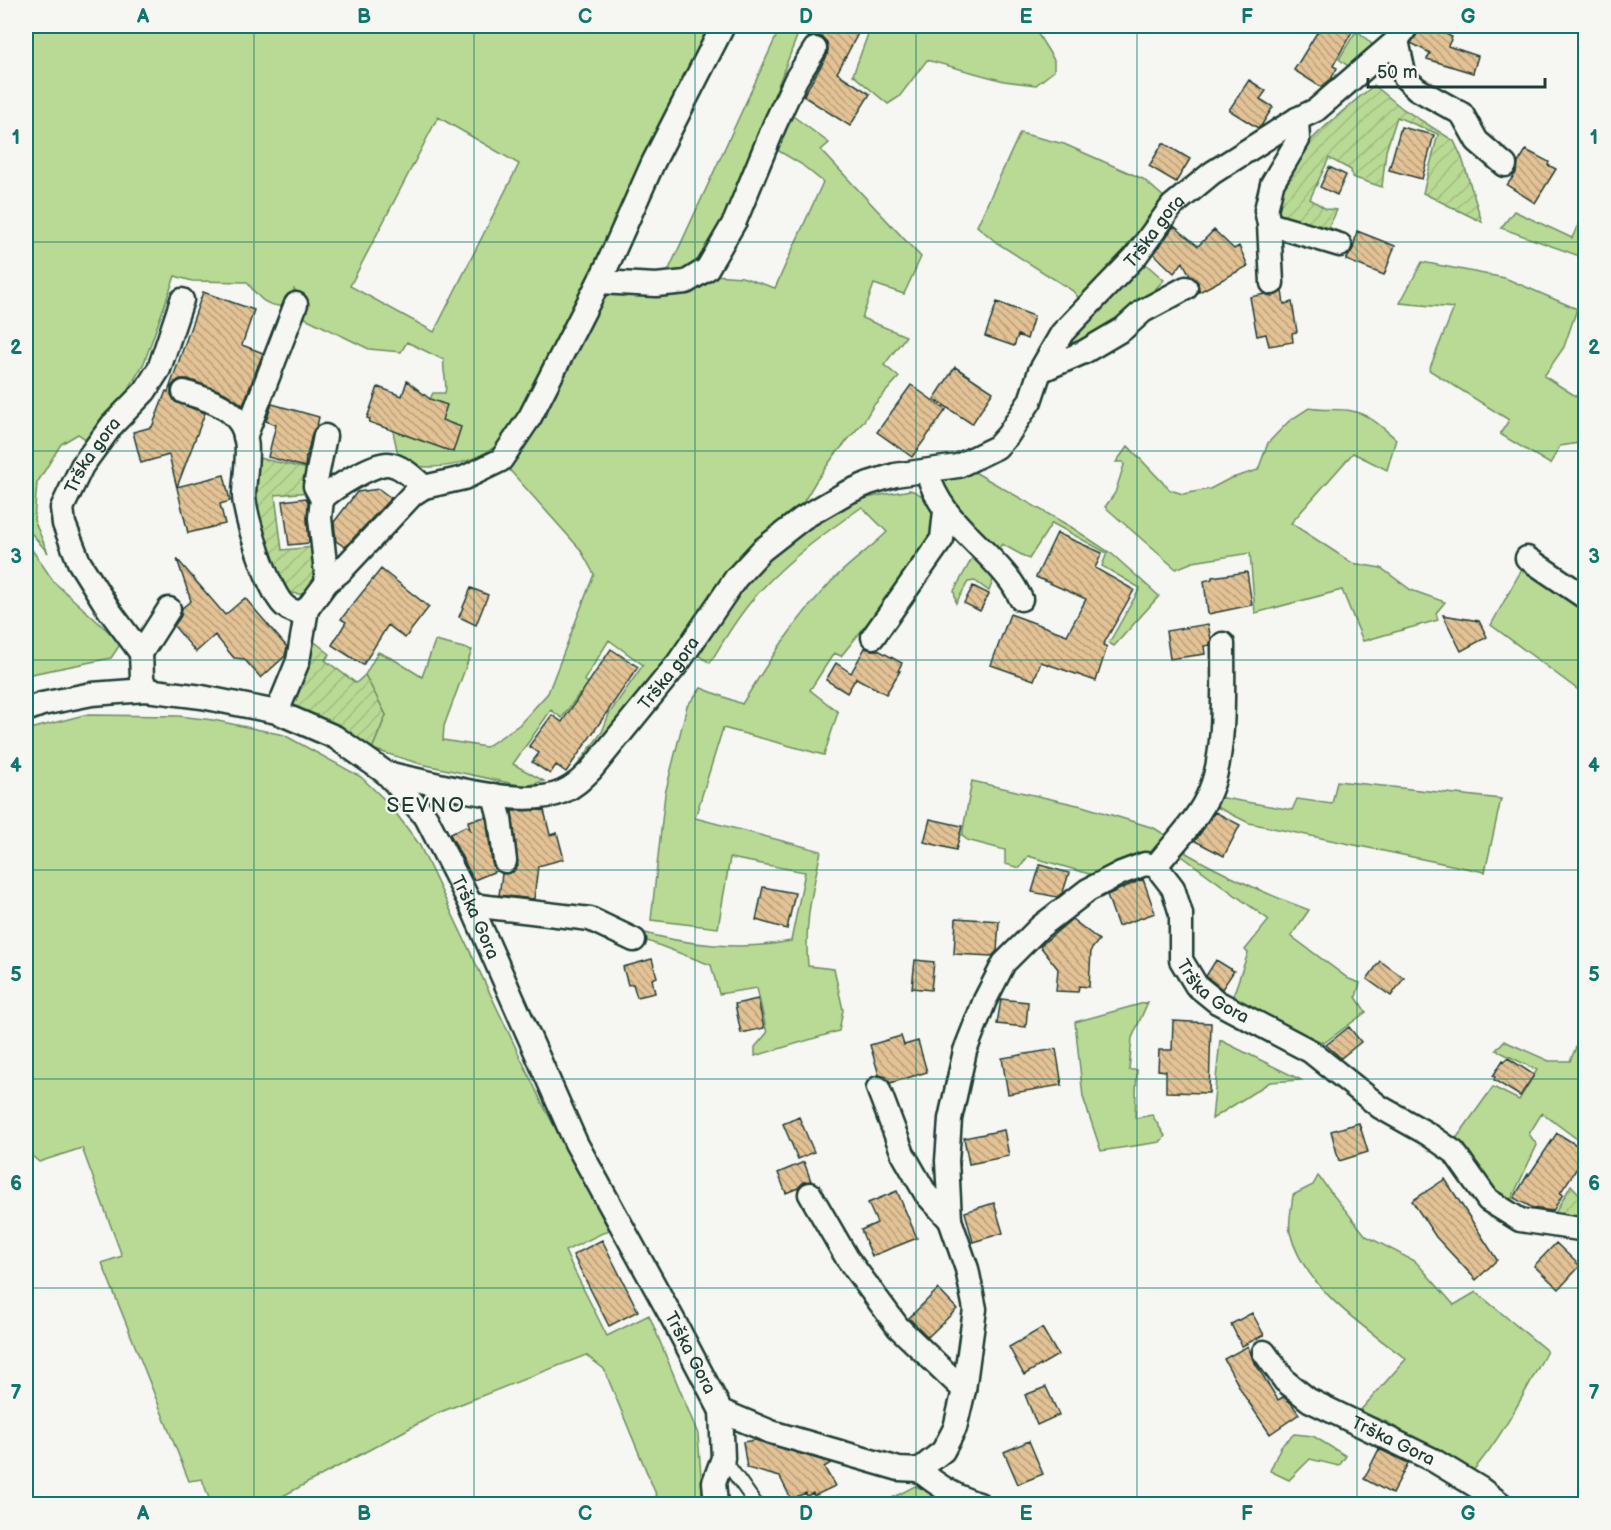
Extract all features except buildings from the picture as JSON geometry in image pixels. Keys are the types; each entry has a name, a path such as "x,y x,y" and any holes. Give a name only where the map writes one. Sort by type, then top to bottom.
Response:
{"street":[{"path":"277,712 298,661 307,609 327,582 340,572 413,495 424,487 464,478 501,460 530,417 598,282 652,163 723,26"},
{"name":"Trška gora","path":"386,773 494,795 526,799 561,793 576,785 591,770 678,663 736,578 762,550 803,518 869,483 895,475 958,466 997,447 1008,435 1030,401 1040,371 1062,333 1135,257 1172,206 1212,173 1297,119 1316,110 1402,33"},
{"name":"Trška gora","path":"1402,33 1405,78 1417,89 1462,114 1477,141 1505,165"},
{"path":"598,282 656,285 686,282 706,269 735,221 775,124 796,79 815,49"},
{"path":"1272,283 1269,224 1266,210 1272,184 1298,140 1297,119"},
{"path":"1269,224 1340,245"},
{"path":"1040,371 1094,346 1123,329 1143,311 1186,288"},
{"name":"Trška gora","path":"141,653 109,610 79,562 64,524 62,508 82,466 112,425 146,391 159,369 182,300"},
{"path":"245,437 296,304"},
{"path":"184,392 221,405 239,420 245,437 247,460 244,496 249,526 272,588 285,607 298,613 307,609"},
{"path":"325,436 315,486 322,499 320,518 327,582"},
{"path":"322,499 329,492 364,471 388,464 410,474 424,487"},
{"path":"927,471 931,486 945,511 1010,579 1022,599"},
{"path":"873,637 942,539 945,511"},
{"path":"1527,558 1586,598"},
{"path":"146,690 142,678 141,653 170,609"},
{"path":"919,1470 943,1451 955,1428 964,1390 975,1309 967,1269 950,1220 947,1161 950,1119 965,1051 985,1000 1004,963 1040,927 1088,890 1145,864 1156,866 1192,820 1210,791 1218,758 1222,710 1223,644"},
{"name":"Trška Gora","path":"26,710 42,704 92,694 146,690 202,697 277,712 335,737 386,773 426,817 471,905 576,1143 721,1411 723,1458 714,1482 716,1504"},
{"path":"494,795 500,818 505,861"},
{"name":"Trška Gora","path":"1156,866 1173,888 1181,914 1181,960 1196,985 1217,1002 1310,1051 1380,1107 1428,1134 1454,1152 1488,1200 1520,1220 1586,1230"},
{"path":"471,905 590,919 634,940"},
{"path":"878,1088 903,1154 926,1194 950,1220"},
{"path":"810,1194 847,1258 898,1327 964,1390"},
{"name":"Trška Gora","path":"1264,1352 1285,1381 1309,1400 1433,1460 1501,1504"},
{"name":"Trška Gora","path":"721,1411 771,1432 899,1469 919,1470 965,1501 979,1504"}],"lane":[{"path":"723,1458 756,1504"}],"green space":[{"path":"26,26 716,26 509,437 483,454 458,464 431,467 400,464 392,427 422,414 433,393 445,393 444,360 407,342 401,352 369,349 301,316 301,296 294,289 288,307 264,301 247,282 192,281 175,276 144,363 114,414 91,443 78,434 61,444 37,483 34,520 48,553 26,527","holes":["438,117 519,164 434,332 350,286"]},
{"path":"781,26 801,26 774,96 759,144 719,232 690,273 665,278"},
{"path":"871,26 1033,26 1054,60 1054,71 1036,85 1004,81 927,60 899,97 888,104 853,75"},
{"path":"1359,32 1374,46 1353,70 1339,59 1354,34"},
{"path":"1374,85 1403,109 1454,141 1462,158 1482,222 1423,193 1438,134 1397,117 1386,151 1382,187 1352,177 1351,170 1329,158 1310,199 1326,209 1337,210 1329,227 1341,233 1328,232 1277,215 1276,196 1280,181 1289,166 1316,135"},
{"path":"789,113 829,143 821,150 921,257 904,294 874,284 862,318 906,336 884,365 899,377 834,456 797,513 683,638 592,758 567,779 602,732 609,714 643,665 609,640 584,680 614,700 607,714 579,694 562,718 551,710 513,764 544,781 527,786 509,783 421,764 372,749 386,715 365,675 378,652 422,677 435,641 472,650 444,726 443,740 486,747 519,725 548,693 594,574 580,549 506,466 605,292 713,275 742,277 775,288 823,182 801,164 777,150"},
{"path":"1020,133 1064,144 1143,179 1166,199 1160,212 1081,301 1073,291 997,243 977,226"},
{"path":"1585,210 1585,258 1501,228 1514,211 1572,238"},
{"path":"1140,259 1164,280 1125,320 1061,358 1092,308"},
{"path":"1422,262 1505,278 1577,309 1564,347 1544,376 1585,402 1585,442 1560,446 1550,464 1500,434 1509,420 1429,370 1454,308 1400,303"},
{"path":"1309,408 1347,410 1364,415 1396,439 1387,470 1353,453 1291,523 1352,563 1381,568 1411,590 1445,602 1436,613 1438,620 1363,641 1342,590 1255,613 1250,553 1193,562 1176,569 1105,507 1115,493 1124,465 1123,462 1116,462 1128,446 1170,490 1183,494 1210,489 1229,479 1258,470 1268,443 1289,421"},
{"path":"259,458 312,470 311,492 275,495 282,550 314,547 319,581 306,595 284,592 256,508"},
{"path":"971,470 1071,527 1112,554 1159,596 1114,646 1109,643 1140,588 1102,566 1107,553 1052,523 1029,559 1002,544 993,556 936,483"},
{"path":"910,490 921,495 929,505 934,516 935,529 929,542 891,593 841,656 834,653 810,690 838,712 824,755 723,728 695,818 821,851 808,922 808,966 834,969 843,1010 839,1031 755,1056 755,1047 767,1033 757,988 719,994 711,965 637,937 638,931 694,943 733,946 791,941 805,872 730,858 718,928 651,920 665,794 687,706 701,688 742,704 773,656 819,595 839,574 887,532 862,507 809,546 772,579 739,617 710,663 692,651 744,586 783,547 804,530 827,515 859,500"},
{"path":"26,541 54,582 121,643 111,658 26,675"},
{"path":"975,553 995,575 989,591 975,581 968,582 956,603 954,591"},
{"path":"1523,567 1585,609 1585,695 1491,625"},
{"path":"311,639 330,654 325,660 356,683 365,675 386,715 372,749 314,719 288,709"},
{"path":"84,715 178,716 213,720 284,735 361,777 389,804 419,844 542,1103 609,1230 565,1251 607,1336 649,1315 698,1434 703,1504 660,1504 604,1369 586,1355 438,1413 268,1504 211,1504 202,1479 189,1481 102,1263 122,1256 82,1148 39,1162 26,1151 26,730"},
{"path":"972,781 1082,806 1154,828 1167,836 1150,857 1096,876 1028,856 1020,868 1005,864 1005,850 967,840 962,835"},
{"path":"1337,781 1501,799 1485,872 1249,823 1211,804 1213,796 1292,810 1297,799 1332,804"},
{"path":"1186,842 1186,853 1246,884 1309,910 1291,936 1349,979 1360,983 1356,997 1366,1012 1324,1043 1269,1019 1233,996 1248,953 1245,950 1269,920 1175,851"},
{"path":"1148,1002 1132,1038 1129,1070 1137,1070 1135,1118 1152,1115 1165,1136 1160,1142 1101,1151 1083,1097 1075,1022"},
{"path":"1585,1027 1585,1145 1542,1113 1529,1134 1537,1145 1510,1202 1482,1177 1455,1140 1493,1087 1519,1100 1537,1070 1496,1050 1504,1041 1549,1061 1570,1061"},
{"path":"1220,1040 1301,1080 1270,1082 1212,1119"},
{"path":"1318,1176 1366,1236 1416,1262 1454,1305 1476,1292 1547,1351 1502,1431 1470,1474 1387,1422 1359,1412 1406,1359 1337,1304 1307,1270 1297,1252 1290,1232 1293,1195 1313,1185"},
{"path":"1571,1185 1585,1200 1585,1224 1554,1215"},
{"path":"1294,1434 1313,1436 1346,1456 1339,1466 1310,1459 1289,1480 1270,1471 1281,1446"},
{"path":"915,1486 954,1501 955,1504 881,1504"}],"district":[{"name":"SEVNO","path":"426,805"}]}
